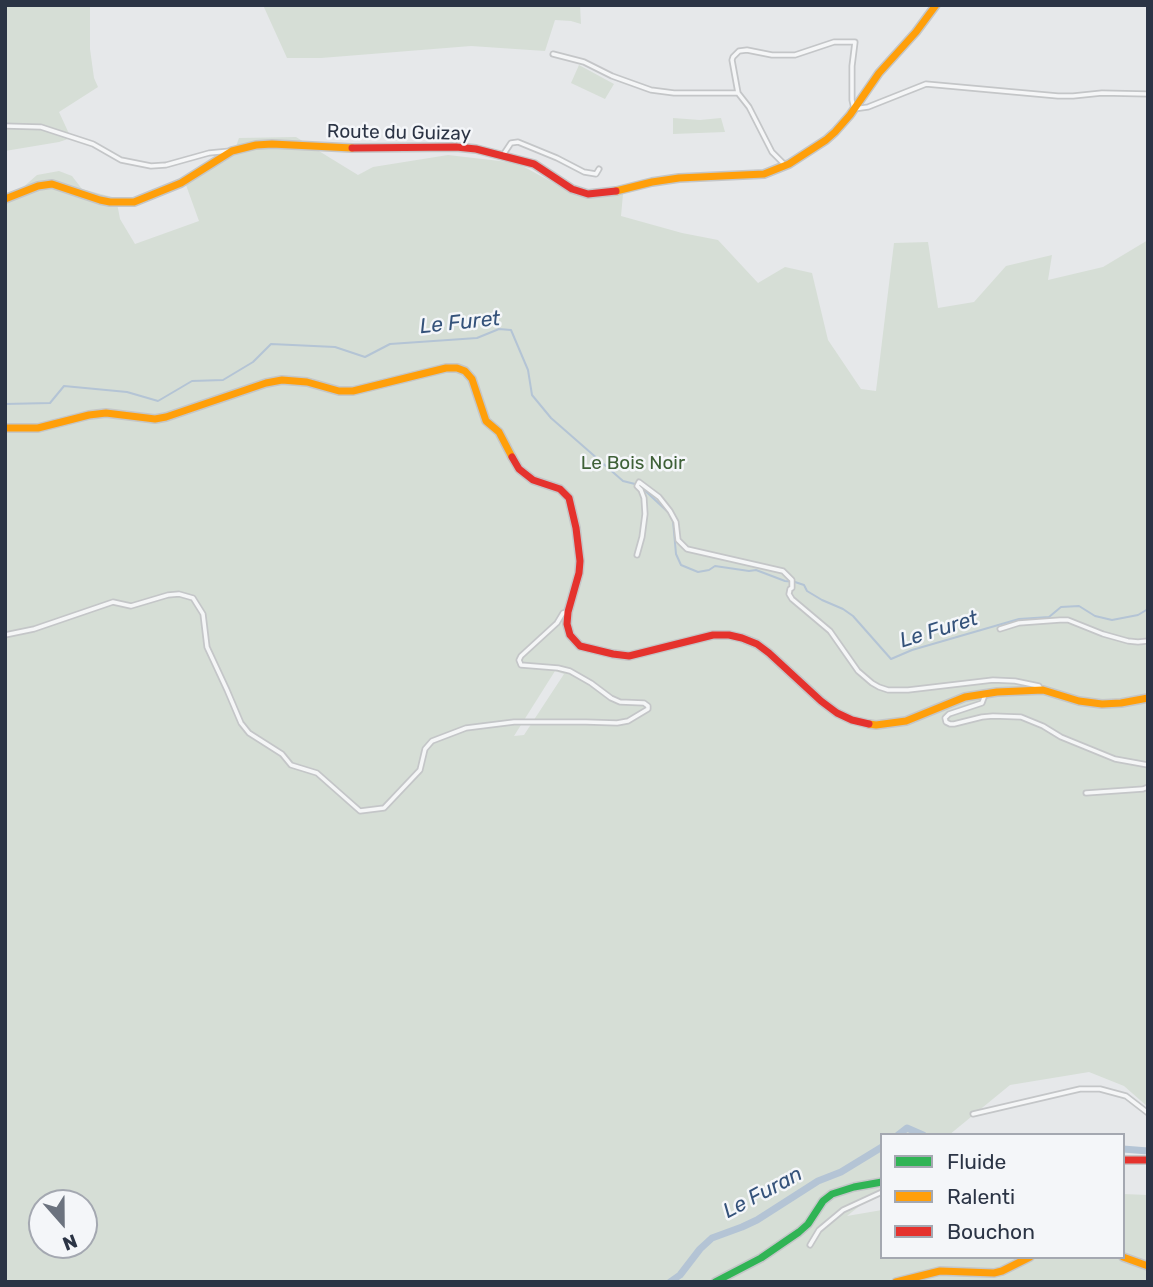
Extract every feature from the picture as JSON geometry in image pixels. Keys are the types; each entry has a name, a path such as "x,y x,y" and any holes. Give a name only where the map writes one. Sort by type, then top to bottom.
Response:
{"main road":[{"name":"Route du Guizay","path":"5,199 38,186 52,184 100,200 134,202 181,183 232,151 256,145 456,147 503,155 534,164 579,193 588,194 610,193 671,179 764,174 786,166 835,132 879,73 909,41 936,5"},
{"path":"5,428 38,428 106,413 155,419 282,380 307,382 339,391 353,391 446,368 461,369 474,384 486,421 499,432 519,469 533,480 560,489 569,498 580,561 567,624 570,635 580,646 622,656 641,654 713,635 742,638 769,653 831,709 844,717 867,724 905,722 964,697 986,693 1043,690 1079,701 1102,704 1121,704 1148,698"},
{"path":"1125,1160 1148,1160"},
{"path":"715,1282 761,1258 799,1232 808,1224 823,1201 832,1194 880,1182"},
{"path":"1125,1257 1148,1266"},
{"path":"896,1282 940,1271 994,1273 1026,1259"}],"street":[{"path":"786,166 772,152 749,107 738,93 732,60 739,51 795,55 834,43 855,42 852,66 854,109 868,107 926,84 1058,96 1148,94"},
{"path":"552,54 584,62 612,76 651,90 674,93 738,93"},
{"path":"5,126 41,127 93,144 121,160 151,166 166,165 209,153 232,151"},
{"path":"503,155 511,143 518,142 584,172 596,174 599,169"},
{"path":"637,555 642,537 645,504 638,484 659,497 670,511 676,522 678,540 687,549 783,571 792,581 789,594 792,599 830,631 858,671 879,687 908,690 993,680 1039,686 1043,690"},
{"path":"5,635 34,629 113,602 131,606 168,595 179,594 193,598 203,614 207,647 241,723 249,733 282,754 291,765 317,774 359,811 384,808 420,769 425,749 432,741 466,728 514,722 617,723 628,721 648,709 644,703 621,702 611,698 591,682 570,671 521,664 519,660 522,656 557,623 563,613 568,612"},
{"path":"1000,628 1019,623 1068,620 1128,641 1148,640"},
{"path":"986,693 982,704 949,714 945,718 946,722 954,724 993,716 1021,717 1115,759 1148,765"},
{"path":"1086,793 1148,788"},
{"path":"973,1114 1080,1089 1100,1088 1126,1096 1148,1113"},
{"path":"810,1245 819,1230 843,1210 880,1193"}],"green space":[{"path":"5,5 90,5 90,49 98,87 59,112 71,138 5,151"},
{"path":"263,5 580,5 581,24 555,20 545,51 471,46 321,58 287,58"},
{"path":"579,65 614,84 605,99 571,83"},
{"path":"673,118 721,118 725,132 673,134"},
{"name":"Le Bois Noir","path":"296,137 358,175 373,167 448,155 517,163 574,194 598,197 623,194 621,216 718,240 758,283 785,267 812,273 828,340 861,389 876,391 894,243 928,242 938,308 974,302 1006,266 1052,255 1048,280 1103,267 1148,240 1148,1107 1124,1086 1089,1072 1010,1085 951,1133 880,1133 880,1190 847,1216 880,1210 880,1259 1125,1259 1125,1194 1148,1195 1148,1282 5,1282 5,195 21,189 37,175 59,171 72,176 82,189 116,198 120,219 135,244 199,221 186,185 233,155 239,138","holes":["555,671 564,674 524,735 514,736"]}],"waterway":[{"name":"Le Furet","path":"5,404 50,403 64,386 127,392 158,401 192,381 223,380 253,362 271,344 335,347 365,357 390,344 477,338 499,329 511,330 528,370 532,395 551,418 623,481 639,485 669,513 673,521 676,554 681,565 698,572 715,566 756,570 804,585 807,591 853,616 891,659 912,650 1019,619 1049,617 1061,607 1079,606 1095,616 1112,620 1138,615 1148,609"},
{"name":"Le Furan","path":"901,1133 907,1128 918,1133"},
{"name":"Le Furan","path":"670,1282 680,1275 712,1238 757,1220 818,1181 841,1172 880,1148"},
{"name":"Le Furan","path":"1125,1149 1148,1151"}],"traffic: fast":[{"path":"715,1282 761,1258 799,1232 808,1224 823,1201 832,1194 880,1182"}],"traffic: slow":[{"path":"616,191 679,178 764,174 789,164 835,132 879,73 936,5"},
{"path":"5,199 38,186 52,184 100,200 134,202 181,183 232,151 256,145 352,148"},
{"path":"5,428 38,428 106,413 155,419 282,380 307,382 339,391 353,391 446,368 457,368 465,371 472,379 486,421 499,432 512,457"},
{"path":"869,724 906,721 965,697 997,692 1043,690 1079,701 1102,704 1148,698"},
{"path":"1125,1258 1148,1266"},
{"path":"896,1282 940,1271 994,1273 1026,1259"}],"traffic: jam":[{"path":"352,148 476,149 534,164 572,189 588,194 616,191"},
{"path":"512,457 519,469 533,480 560,489 569,498 580,561 567,624 570,635 580,646 629,656 713,635 742,638 769,653 837,713 869,724"},
{"path":"1125,1160 1148,1160"}]}
